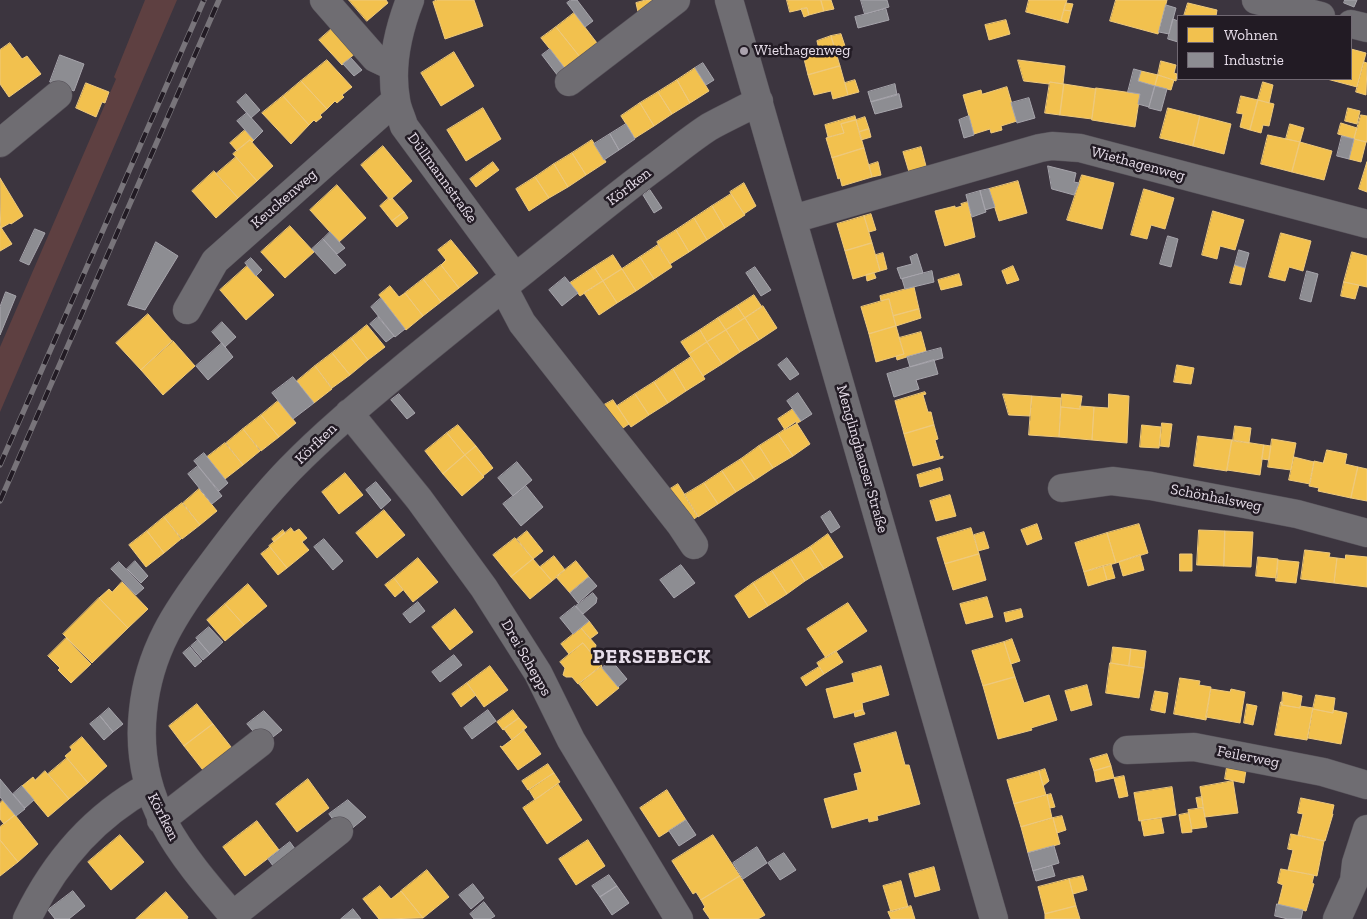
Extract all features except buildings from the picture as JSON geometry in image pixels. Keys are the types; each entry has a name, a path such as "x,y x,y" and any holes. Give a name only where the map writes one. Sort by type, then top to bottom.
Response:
{"street":[{"path":"324,0 375,58 394,67"},
{"name":"Düllmannstraße","path":"410,0 398,36 394,67 396,100 404,126 509,282 522,323 680,524 694,545"},
{"path":"569,82 676,0"},
{"name":"Menglinghauser Straße","path":"729,0 994,919"},
{"path":"1256,0 1316,15"},
{"path":"1352,24 1367,28"},
{"path":"0,143 58,95"},
{"name":"Keuckenweg","path":"187,310 215,260 396,100"},
{"name":"Körfken","path":"235,917 182,853 161,820 148,787 144,761 142,714 150,672 159,645 197,583 252,510 292,467 349,413 509,282 673,153 709,127 759,101"},
{"name":"Wiethagenweg","path":"793,220 1052,146 1080,148 1367,224"},
{"name":"Drei Schepps","path":"349,413 419,499 508,624 538,673 571,740 679,919"},
{"name":"Schönhalsweg","path":"1062,488 1112,481 1151,486 1297,514 1367,533"},
{"path":"161,820 260,743"},
{"name":"Feilerweg","path":"1127,750 1194,747 1306,768 1367,785"},
{"path":"27,919 46,883 84,836 106,814 148,787"},
{"path":"1337,919 1354,882 1356,863 1367,829"},
{"path":"235,917 339,832"}],"shaded area":[{"path":"145,0 177,0 0,412 0,347 116,79 114,77"}],"railway":[{"path":"0,465 204,0"},
{"path":"0,501 219,0"}],"place":[{"name":"Wiethagenweg","path":"744,51"}],"district":[{"name":"PERSEBECK","path":"652,657"}]}
